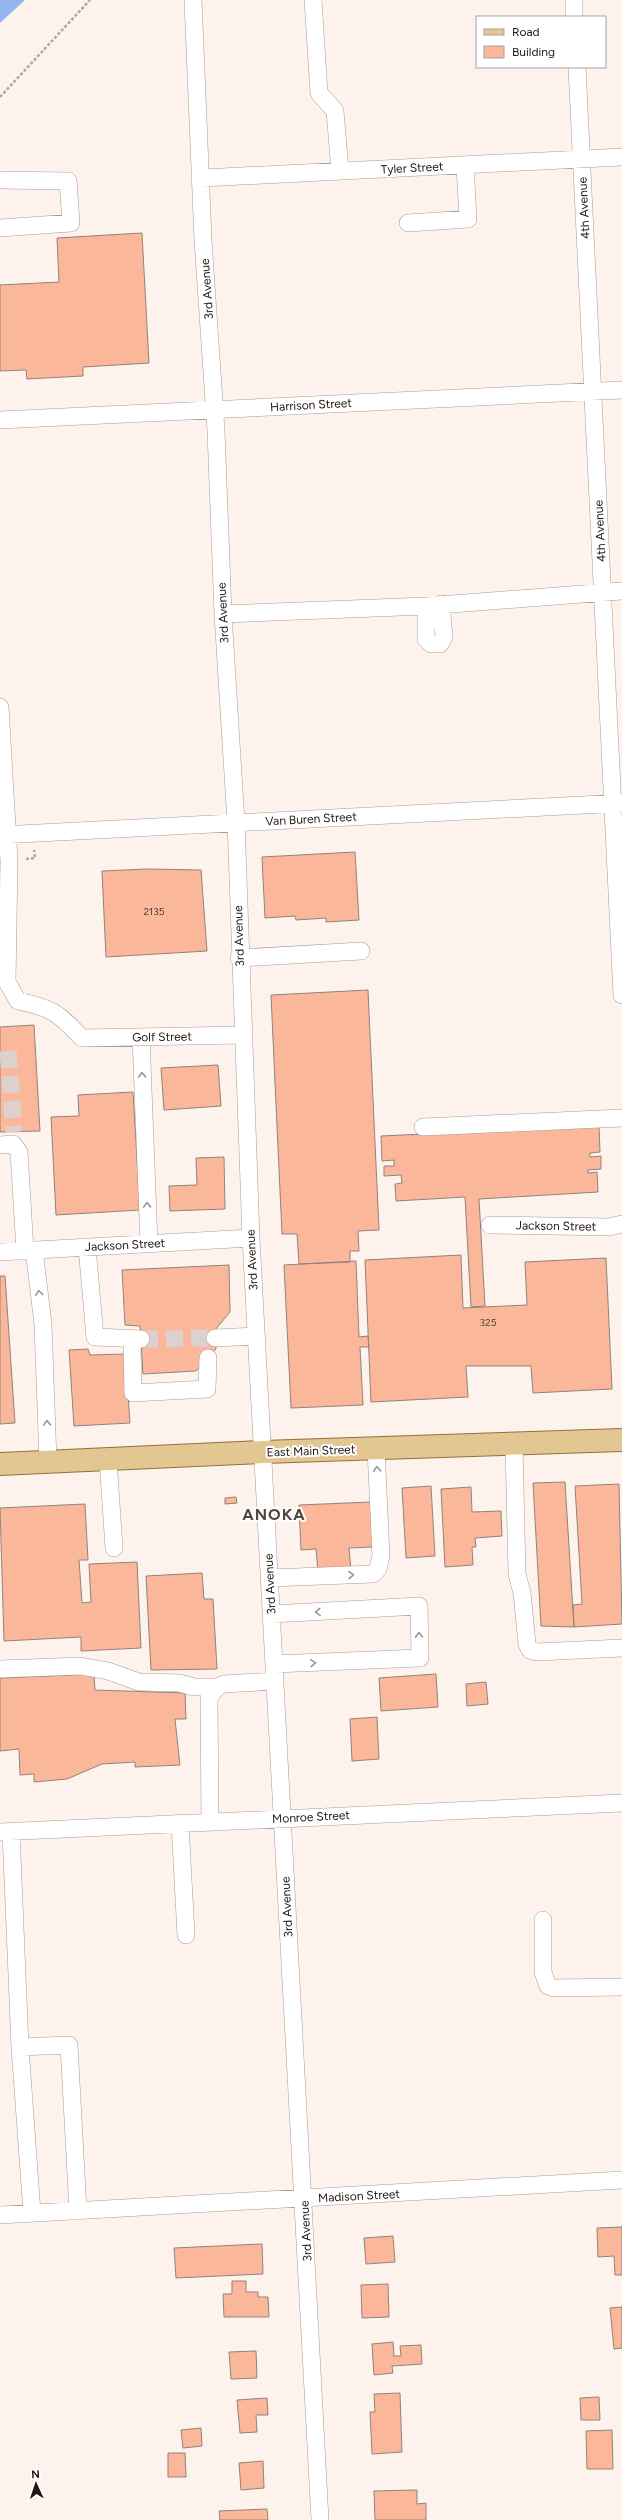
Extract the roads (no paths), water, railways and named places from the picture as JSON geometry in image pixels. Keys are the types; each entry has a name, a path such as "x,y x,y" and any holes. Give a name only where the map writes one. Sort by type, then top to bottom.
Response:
{"main road":[{"name":"East Main Street","path":"0,1464 263,1452 622,1440"}],"street":[{"name":"3rd Avenue","path":"192,0 202,178 203,240 214,409 223,614 236,822 239,958 251,1238 272,1614 281,1818 304,2199 320,2520"},
{"path":"314,0 319,93 335,111 340,171"},
{"path":"574,0 574,16"},
{"name":"4th Avenue","path":"577,68 594,390 602,592 618,804 622,995"},
{"name":"Tyler Street","path":"202,178 622,157"},
{"path":"408,223 468,220 465,165"},
{"path":"0,180 68,181 71,223 0,228"},
{"name":"Harrison Street","path":"0,420 594,390 622,390"},
{"path":"223,614 433,605 622,591"},
{"path":"433,605 444,637 440,644 431,644 426,639 433,605"},
{"path":"0,706 4,834"},
{"name":"Van Buren Street","path":"4,834 618,804"},
{"name":"Golf Street","path":"4,834 7,982 18,1002 37,1005 58,1013 82,1038 242,1035"},
{"path":"239,958 361,952"},
{"path":"141,1037 149,1244"},
{"path":"423,1127 622,1118"},
{"path":"9,1140 19,1152 29,1251 43,1324 48,1462"},
{"name":"Jackson Street","path":"490,1225 609,1227 622,1224"},
{"name":"Jackson Street","path":"0,1252 251,1238"},
{"path":"87,1247 95,1337 136,1339 133,1393 207,1389 208,1358"},
{"path":"215,1338 256,1336"},
{"path":"514,1444 517,1574 522,1593 527,1644 530,1650 537,1652 622,1648"},
{"path":"270,1578 373,1574 378,1569 381,1556 376,1448"},
{"path":"108,1459 114,1548"},
{"path":"0,1669 80,1666 108,1671 139,1682 179,1683 194,1687 217,1687 224,1684 274,1673 420,1658 419,1606 272,1614"},
{"path":"210,1822 209,1698 217,1687"},
{"name":"Monroe Street","path":"5,1832 622,1803"},
{"path":"180,1823 186,1935"},
{"path":"5,1832 32,2213"},
{"path":"543,1920 543,1972 548,1986 554,1988 622,1988"},
{"path":"20,2047 69,2045 78,2211"},
{"name":"Madison Street","path":"0,2215 622,2180"}],"water":[{"path":"0,0 25,0 0,23"}],"tunnel":[{"path":"8,1051 14,1132"},
{"path":"141,1339 215,1338"}],"district":[{"name":"ANOKA","path":"274,1514"}]}
